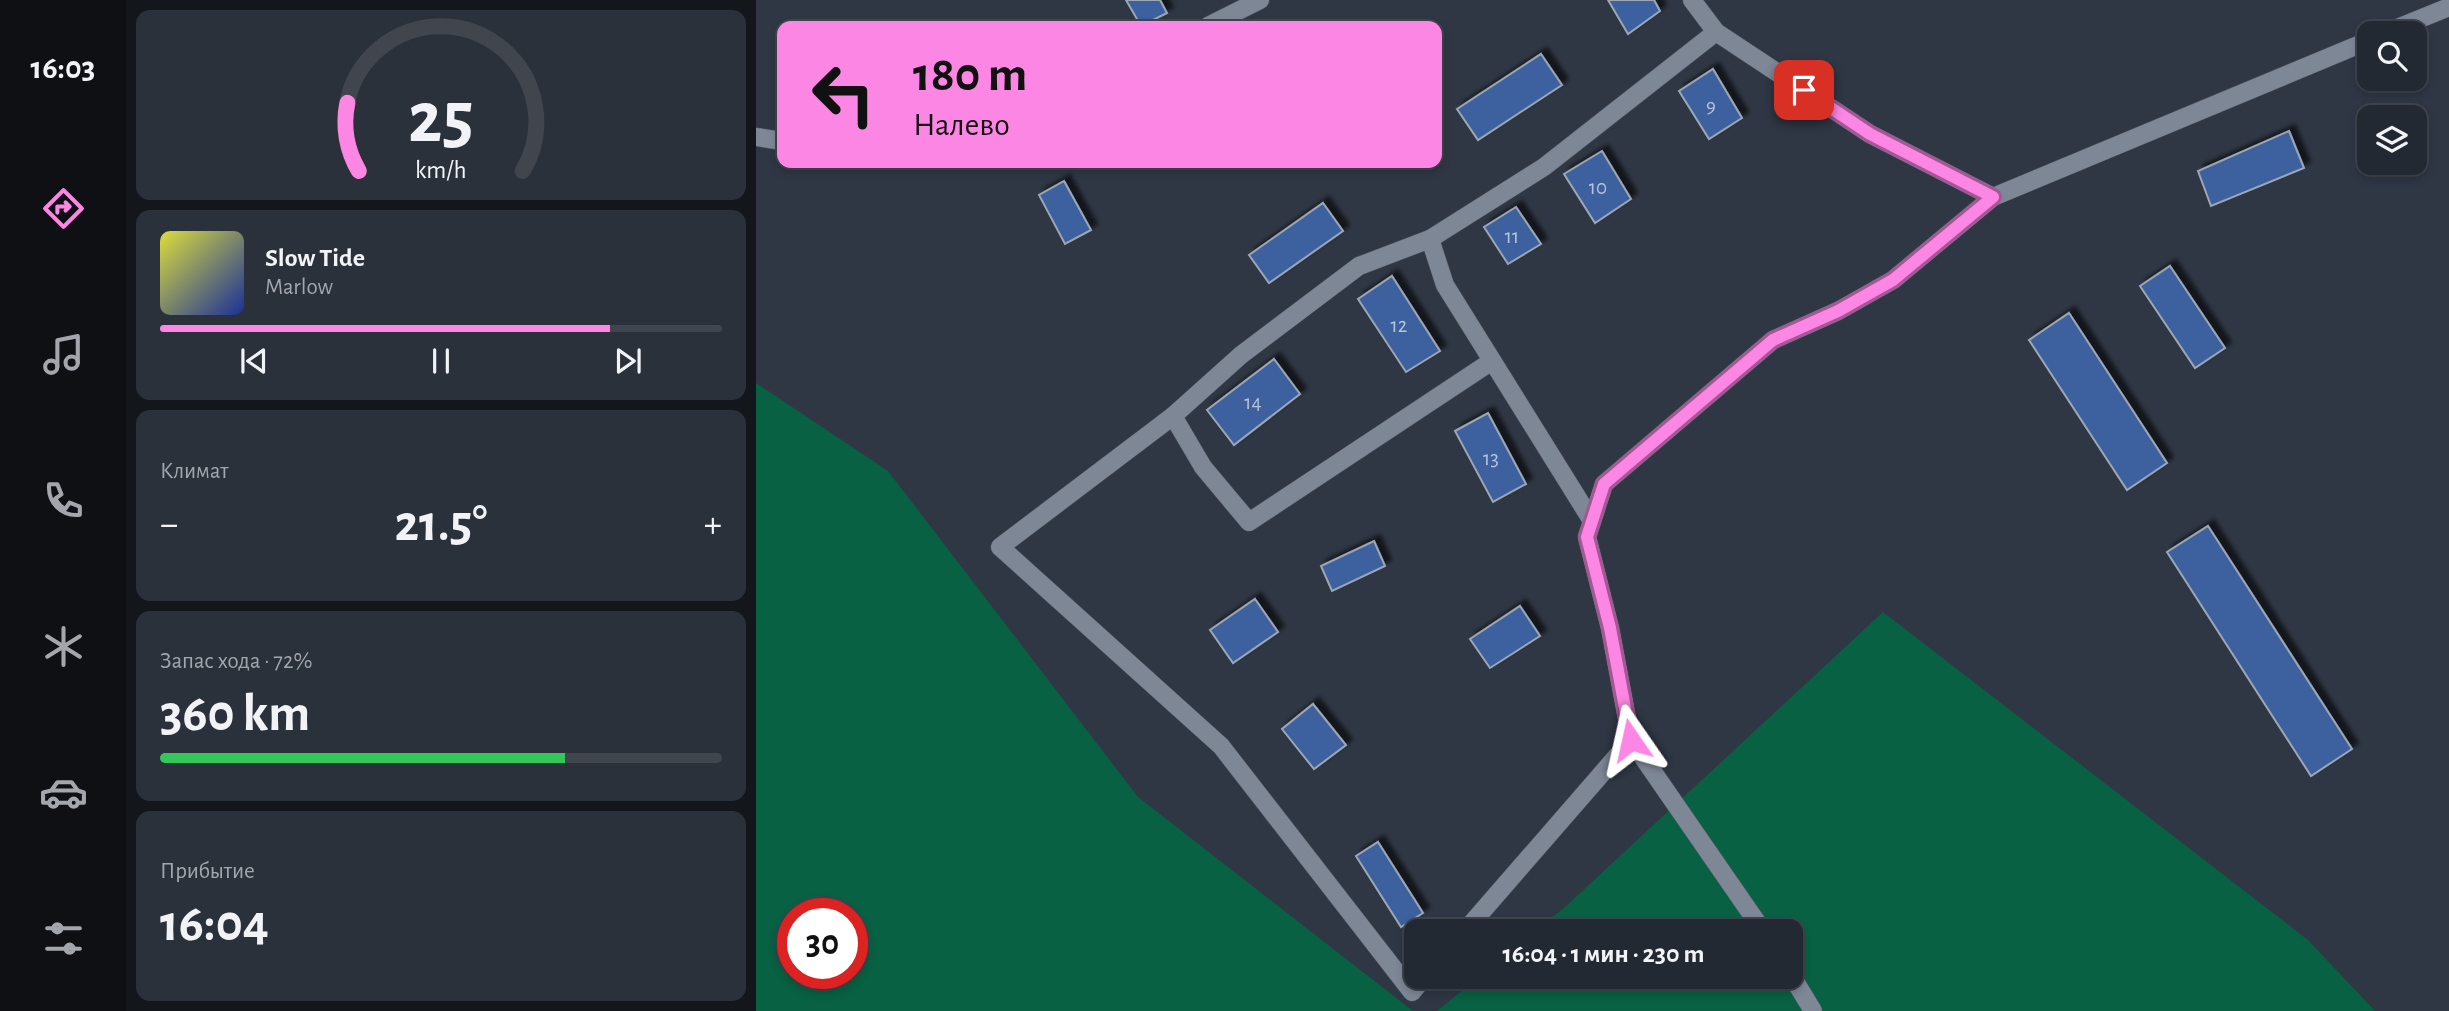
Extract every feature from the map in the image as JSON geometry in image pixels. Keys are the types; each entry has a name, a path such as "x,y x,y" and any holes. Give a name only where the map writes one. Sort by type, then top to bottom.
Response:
{"street":[{"path":"1219,21 1260,0"},
{"path":"1692,0 1716,32 1870,134 1993,197"},
{"path":"2415,21 2449,7"},
{"path":"1404,982 1221,747 1000,547 1173,416 1241,355 1359,266 1430,239 1544,167 1716,32"},
{"path":"1755,919 1631,740 1610,628 1587,537 1604,484 1773,340 1838,311 1893,280 1993,197 2357,45"},
{"path":"756,137 777,140"},
{"path":"1430,239 1445,285 1592,521"},
{"path":"1173,416 1203,467 1249,522 1492,360"},
{"path":"1475,919 1631,740"},
{"path":"1800,989 1813,1011"}],"green space":[{"path":"756,383 888,471 1138,797 1413,1011 756,1011"},
{"path":"1883,612 2308,940 2375,1011 1437,1011 1464,989 1803,989 1803,919 1550,919"}],"building":[{"path":"1126,0 1160,0 1167,13 1151,21 1138,21"},
{"path":"1608,0 1654,0 1660,11 1628,34"},
{"path":"1541,54 1562,85 1478,140 1457,109"},
{"path":"1713,69 1742,118 1709,139 1679,91"},
{"path":"2289,131 2304,168 2211,206 2198,171"},
{"path":"1602,151 1631,199 1595,223 1564,174"},
{"path":"1064,181 1091,230 1065,244 1039,195"},
{"path":"1323,203 1343,231 1269,283 1249,255"},
{"path":"1516,207 1541,244 1508,264 1484,227"},
{"path":"2170,266 2225,348 2195,368 2140,286"},
{"path":"1392,276 1440,351 1406,372 1358,299"},
{"path":"2069,313 2167,463 2127,490 2029,340"},
{"path":"1274,359 1300,394 1234,445 1207,410"},
{"path":"1488,413 1526,484 1493,502 1455,431"},
{"path":"2208,526 2352,749 2311,776 2167,552"},
{"path":"1374,541 1385,566 1332,591 1321,566"},
{"path":"1255,599 1278,632 1233,663 1210,630"},
{"path":"1520,606 1540,636 1490,668 1470,639"},
{"path":"1313,704 1346,745 1314,769 1282,729"},
{"path":"1378,842 1423,913 1414,919 1404,919 1404,925 1401,927 1356,856"}],"route":[{"path":"1631,740 1610,628 1587,537 1604,484 1773,340 1838,311 1893,280 1993,197 1870,134 1804,90"}]}
